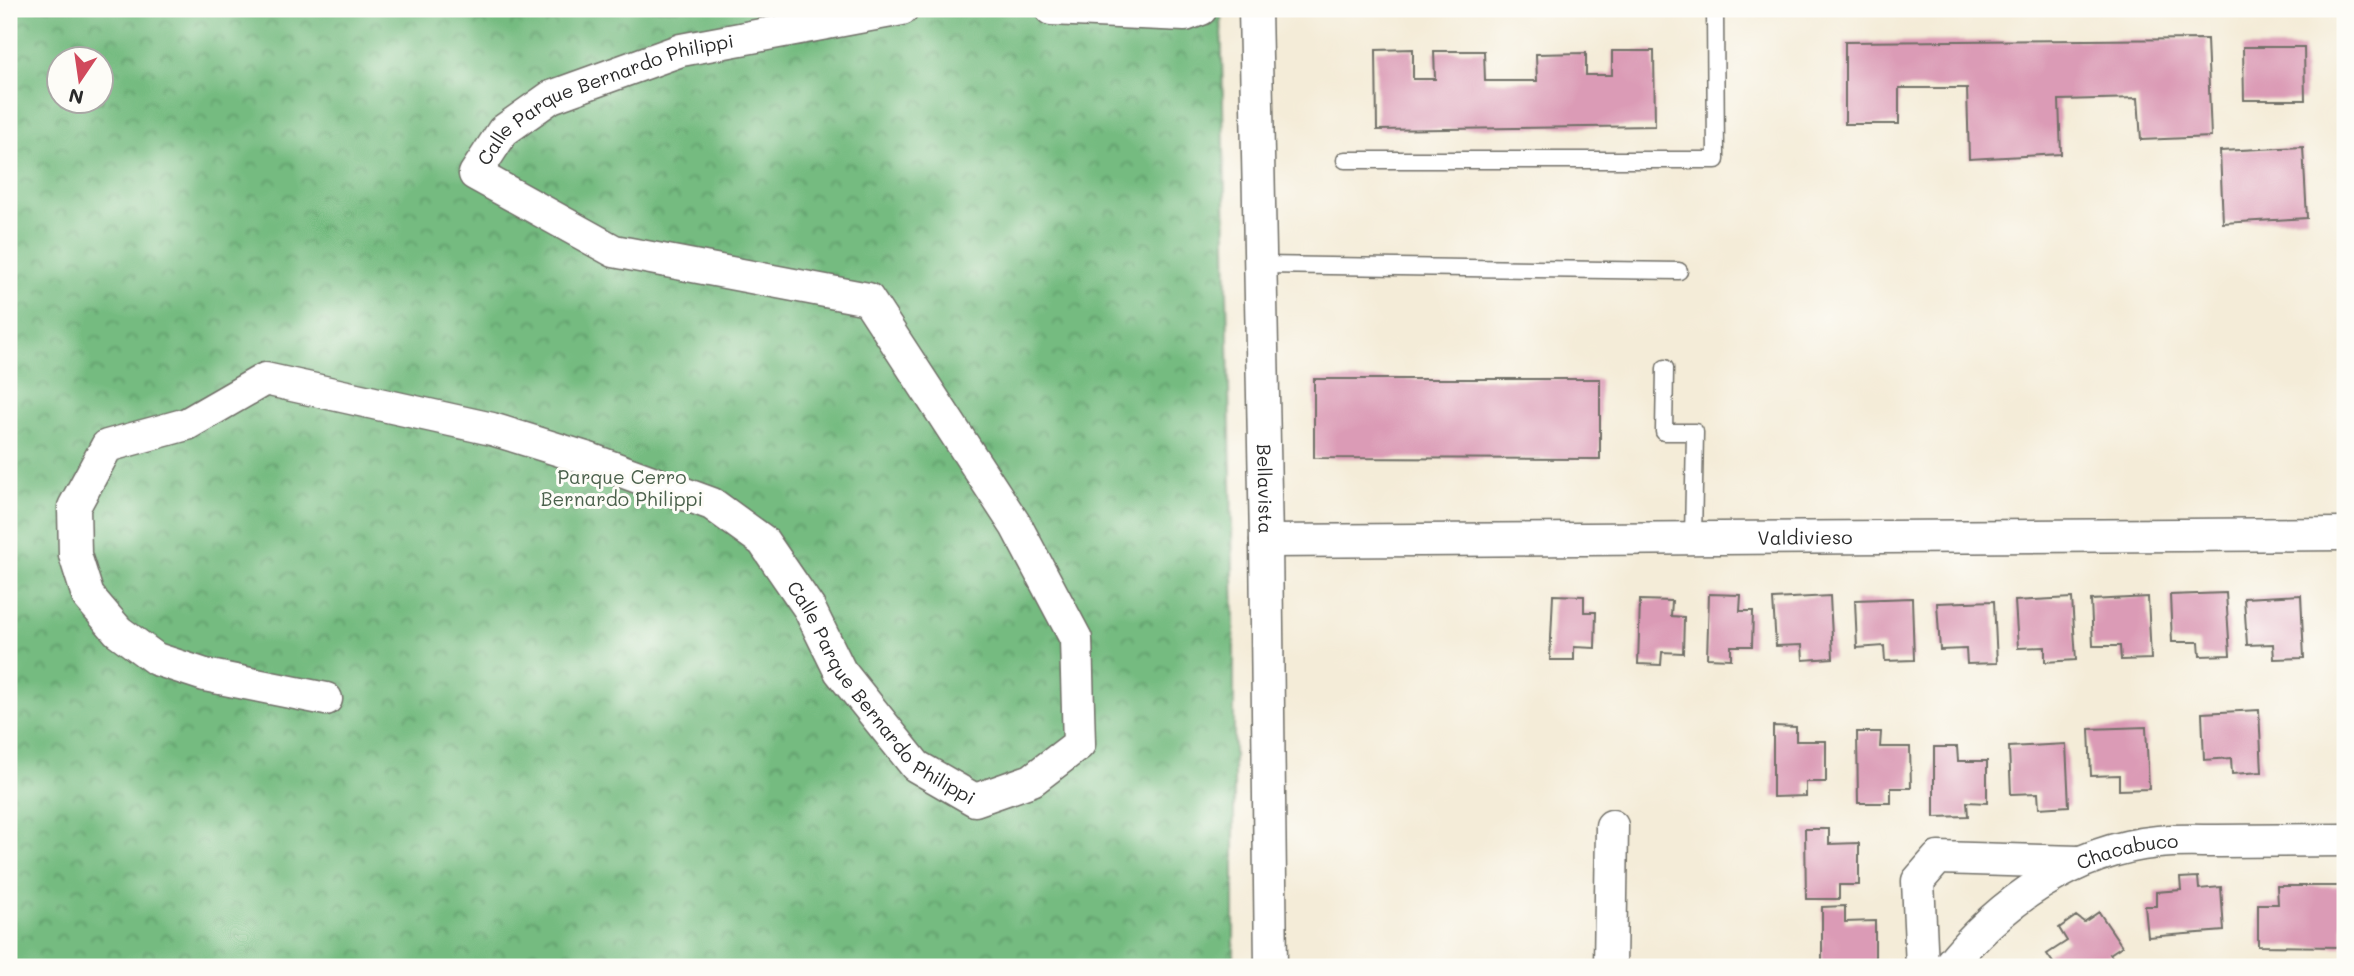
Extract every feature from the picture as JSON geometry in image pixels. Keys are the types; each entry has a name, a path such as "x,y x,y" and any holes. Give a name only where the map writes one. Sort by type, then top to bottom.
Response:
{"street":[{"name":"Calle Parque Bernardo Philippi","path":"326,699 205,675 156,659 118,631 88,596 75,555 74,507 107,446 187,424 264,379 492,429 589,459 712,504 763,541 808,608 841,671 916,766 975,800 1032,780 1079,744 1076,639 1016,526 868,299 614,251 475,174 503,131 551,97 681,50 902,9"},
{"path":"1051,9 1185,15 1201,9"},
{"name":"Bellavista","path":"1255,9 1266,541 1271,967"},
{"name":"Valdivieso","path":"1266,541 2345,534"},
{"path":"1611,967 1612,826"},
{"name":"Chacabuco","path":"1948,967 1990,920 2019,898 2050,878 2083,862 2119,850 2158,842 2345,839"},
{"path":"1922,967 1918,881 1938,858 2083,862"}],"lane":[{"path":"1345,160 1716,160 1715,9"},
{"path":"1261,265 1679,271"},
{"path":"1665,368 1664,432 1695,432 1693,538"}],"green space":[{"name":"Parque Cerro Bernardo Philippi","path":"9,9 1221,9 1234,624 1234,967 9,967"}],"building":[{"path":"2207,39 2211,137 2141,140 2138,98 2059,100 2061,154 1969,159 1967,88 1899,88 1899,124 1845,124 1845,42"},
{"path":"2243,47 2304,47 2305,100 2244,100"},
{"path":"1413,49 1413,79 1435,79 1434,51 1484,51 1485,81 1537,81 1536,54 1586,53 1586,75 1612,75 1612,51 1654,51 1655,126 1377,130 1376,50"},
{"path":"2303,147 2307,218 2223,223 2220,151"},
{"path":"1314,379 1600,379 1600,459 1314,458"},
{"path":"2226,593 2230,655 2200,656 2199,642 2172,642 2170,595"},
{"path":"1709,594 1741,595 1740,611 1753,611 1752,646 1731,646 1731,659 1707,658"},
{"path":"1553,595 1584,596 1584,612 1596,612 1595,648 1574,647 1574,660 1550,660"},
{"path":"2301,595 2304,658 2274,659 2273,644 2247,645 2244,598"},
{"path":"1830,596 1833,658 1803,660 1802,645 1776,646 1773,599"},
{"path":"2148,597 2151,659 2121,660 2120,646 2093,646 2091,600"},
{"path":"1912,598 1914,660 1885,661 1884,646 1857,648 1855,600"},
{"path":"2072,598 2076,660 2045,662 2045,647 2018,648 2015,601"},
{"path":"1640,600 1672,601 1671,616 1684,617 1683,653 1662,652 1661,665 1638,664"},
{"path":"1994,601 1997,663 1967,664 1966,649 1940,650 1937,603"},
{"path":"2259,710 2262,772 2232,774 2231,758 2204,760 2202,713"},
{"path":"1773,726 1796,727 1796,741 1826,741 1826,782 1806,782 1806,796 1773,797"},
{"path":"2146,727 2149,789 2119,790 2119,775 2091,776 2089,729"},
{"path":"1857,732 1881,732 1880,747 1910,747 1911,788 1891,788 1891,803 1858,803"},
{"path":"2066,744 2069,806 2039,808 2038,793 2011,794 2009,747"},
{"path":"1934,747 1957,747 1958,761 1987,761 1987,803 1967,802 1968,816 1934,817"},
{"path":"1805,829 1829,829 1829,844 1859,843 1859,885 1839,885 1839,899 1806,899"},
{"path":"2198,877 2199,889 2221,887 2224,931 2148,937 2145,906 2156,906 2156,892 2181,890 2180,878"},
{"path":"2277,886 2343,886 2342,947 2258,946 2258,904 2278,904"},
{"path":"1845,906 1845,922 1875,921 1875,962 1855,963 1855,967 1822,967 1822,907"},
{"path":"2099,912 2122,946 2110,954 2119,966 2056,967 2047,954 2067,941 2059,928 2076,916 2084,922"}]}
